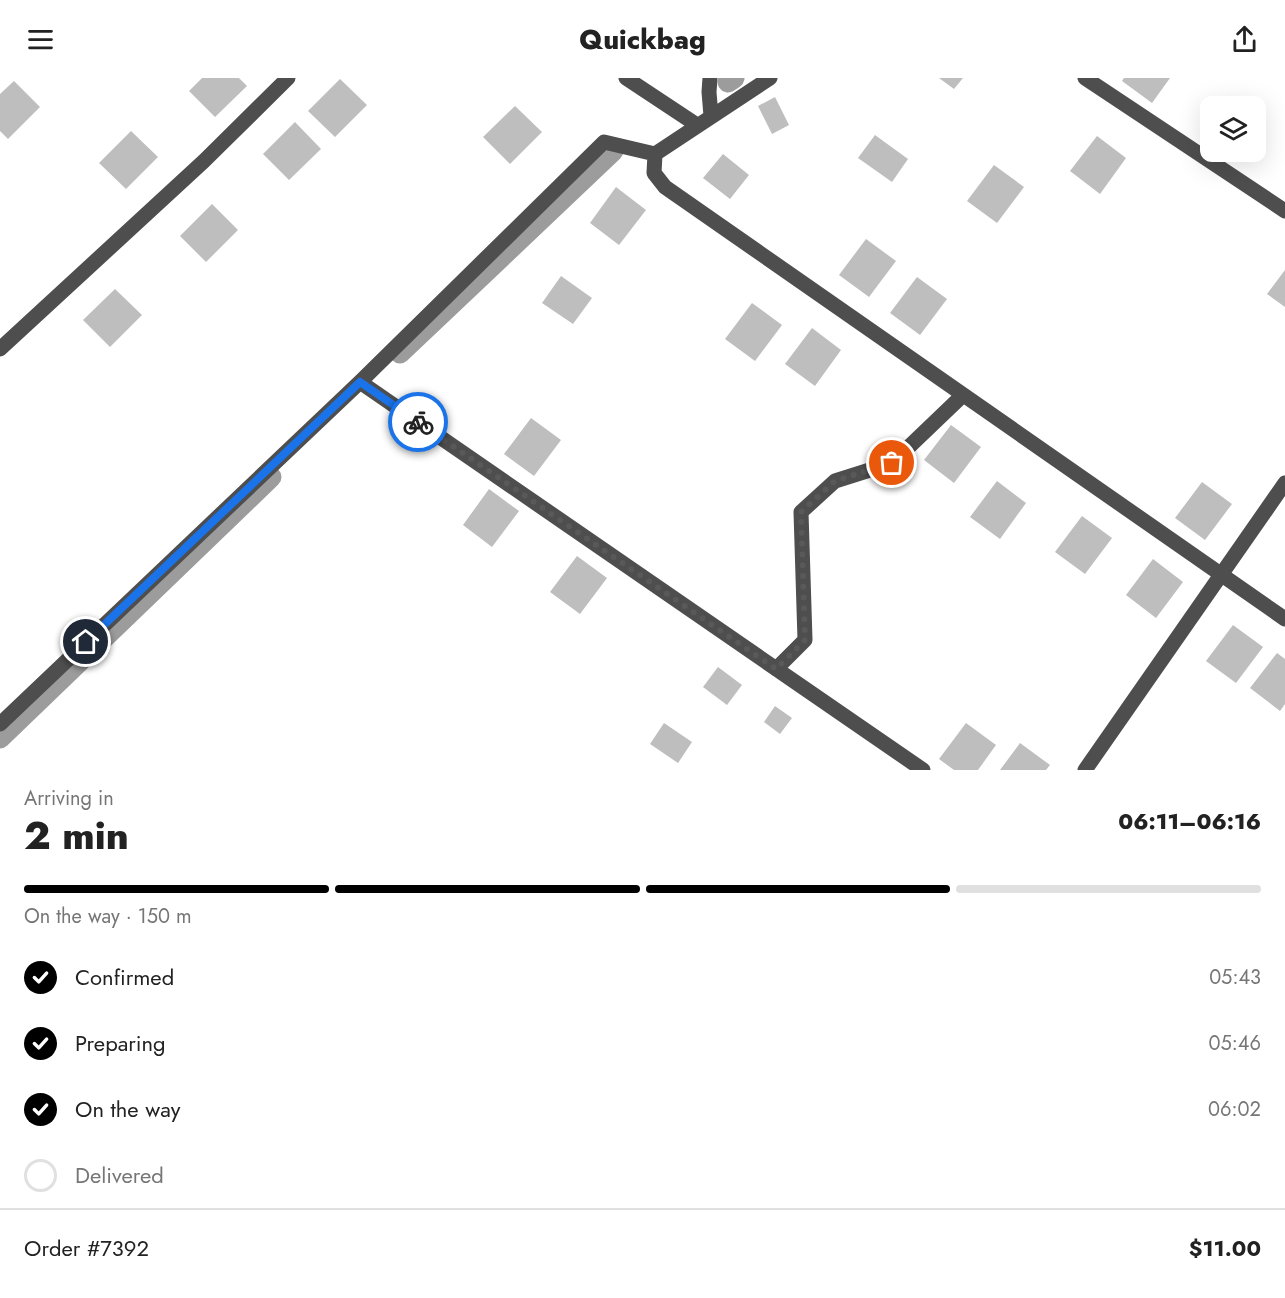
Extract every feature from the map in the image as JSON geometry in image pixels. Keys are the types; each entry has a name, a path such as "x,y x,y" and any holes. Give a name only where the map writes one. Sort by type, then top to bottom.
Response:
{"street":[{"path":"0,349 204,161 288,78"},
{"path":"626,78 698,125"},
{"path":"710,78 711,116"},
{"path":"0,724 360,382 604,142 656,154 770,78"},
{"path":"1084,78 1285,211"},
{"path":"656,154 654,174 665,187 1285,619"},
{"path":"360,382 922,770"},
{"path":"776,669 805,640 801,512 835,481 892,463 963,395"},
{"path":"1085,770 1285,483"}],"building":[{"path":"202,78 239,78 247,86 215,117 189,91"},
{"path":"939,78 963,78 954,89"},
{"path":"1124,78 1170,78 1152,103 1122,81"},
{"path":"340,79 367,105 335,137 308,111"},
{"path":"14,81 40,107 8,139 0,131 0,94"},
{"path":"775,97 789,125 772,134 758,106"},
{"path":"515,106 542,132 510,164 483,137"},
{"path":"295,122 321,149 289,180 263,154"},
{"path":"131,131 158,157 126,189 99,163"},
{"path":"875,135 908,159 892,182 858,158"},
{"path":"1097,136 1126,158 1100,194 1070,171"},
{"path":"723,154 749,175 730,199 703,178"},
{"path":"994,165 1024,187 997,223 967,201"},
{"path":"616,187 646,210 619,245 590,223"},
{"path":"212,204 238,230 206,262 180,236"},
{"path":"866,239 896,261 869,297 839,275"},
{"path":"1285,270 1285,307 1267,294"},
{"path":"561,276 592,298 573,324 542,303"},
{"path":"917,277 947,299 920,335 890,313"},
{"path":"115,289 142,315 110,347 83,320"},
{"path":"752,303 782,325 755,361 725,339"},
{"path":"812,328 841,350 815,386 785,364"},
{"path":"531,418 561,440 534,476 504,454"},
{"path":"951,425 981,447 954,483 924,460"},
{"path":"997,481 1026,503 1000,539 970,517"},
{"path":"1202,482 1232,504 1205,540 1175,518"},
{"path":"489,489 519,511 492,547 463,525"},
{"path":"1082,516 1112,538 1085,574 1055,552"},
{"path":"577,556 607,578 580,614 550,592"},
{"path":"1153,559 1183,582 1156,618 1126,595"},
{"path":"1233,625 1263,647 1236,683 1206,661"},
{"path":"1277,653 1285,659 1285,704 1280,711 1250,688"},
{"path":"718,667 742,685 727,705 703,687"},
{"path":"775,706 792,718 780,734 764,722"},
{"path":"664,723 692,742 678,763 650,744"},
{"path":"966,723 996,745 978,770 954,770 939,759"},
{"path":"1020,743 1050,765 1046,770 1000,770"}],"waterway":[{"path":"728,82 734,78"},
{"path":"400,353 613,151"},
{"path":"0,738 271,477"}],"way so far":[{"path":"418,422 776,669 805,640 801,512 835,481 892,463"}],"route":[{"path":"86,642 360,382 418,422"}]}
